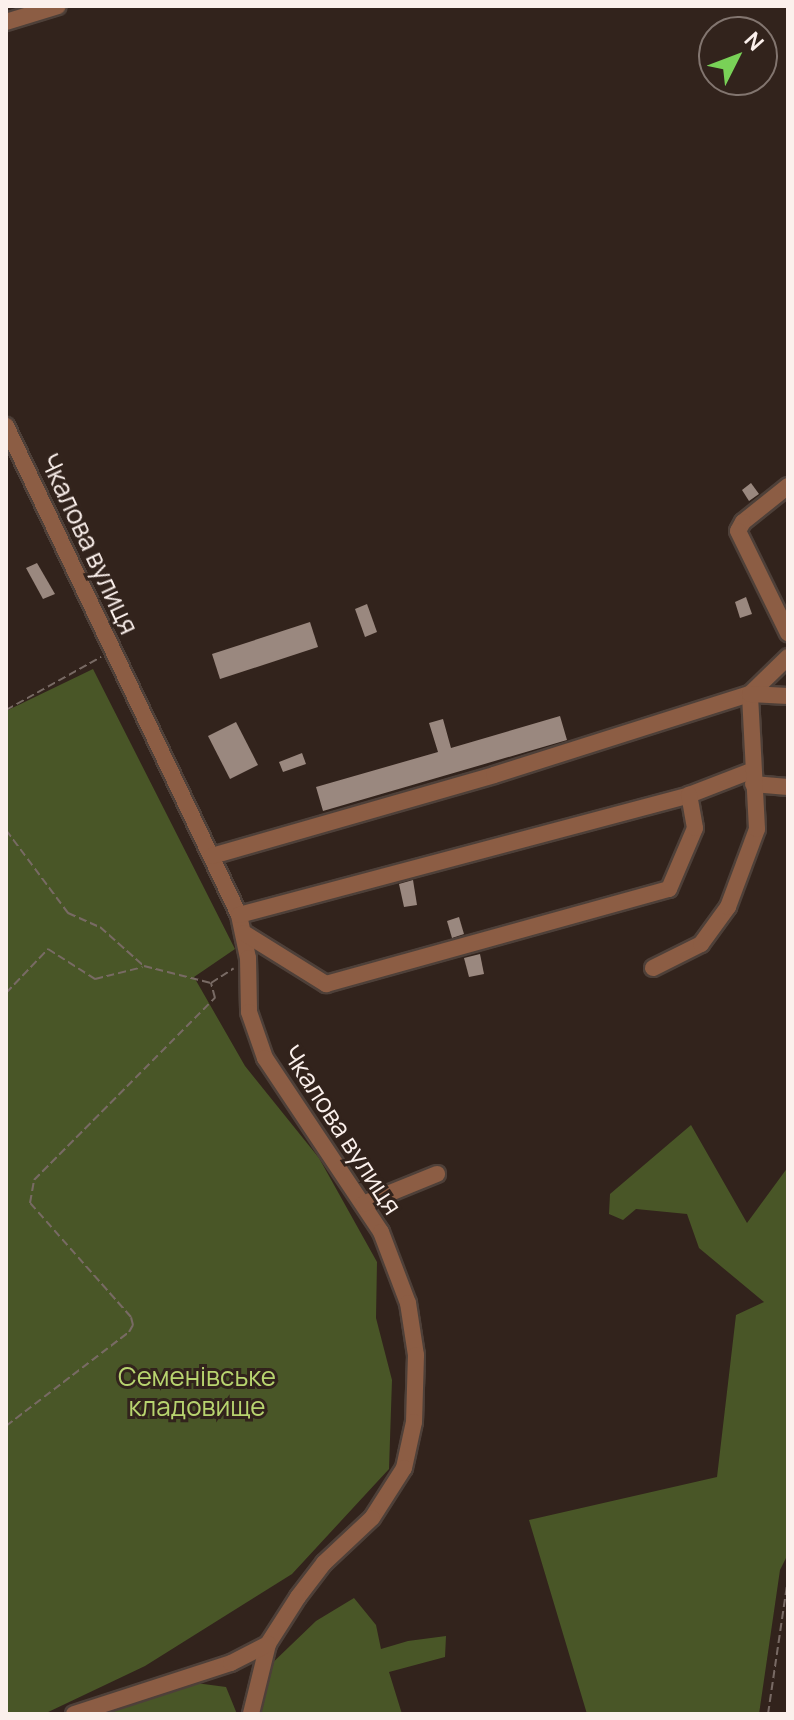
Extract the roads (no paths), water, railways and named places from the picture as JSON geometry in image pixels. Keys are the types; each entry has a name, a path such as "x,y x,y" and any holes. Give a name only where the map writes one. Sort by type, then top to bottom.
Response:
{"street":[{"path":"6,22 58,6"},
{"name":"Чкалова вулиця","path":"6,426 239,915 248,958 249,1012 265,1058 363,1204 394,1261 408,1303 416,1355 411,1438 404,1468 372,1518 324,1563 268,1644 251,1714"},
{"path":"788,486 743,522 738,531 788,633"},
{"path":"653,968 701,944 728,907 757,829 750,694 788,657"},
{"path":"212,856 494,775 750,694 788,696"},
{"path":"239,915 752,778 788,787"},
{"path":"244,933 326,984 669,889 695,828 689,795"},
{"path":"363,1204 437,1174"},
{"path":"74,1714 231,1663 268,1644"}],"park label":[{"name":"Семенівське кладовище","path":"197,1392"}]}
